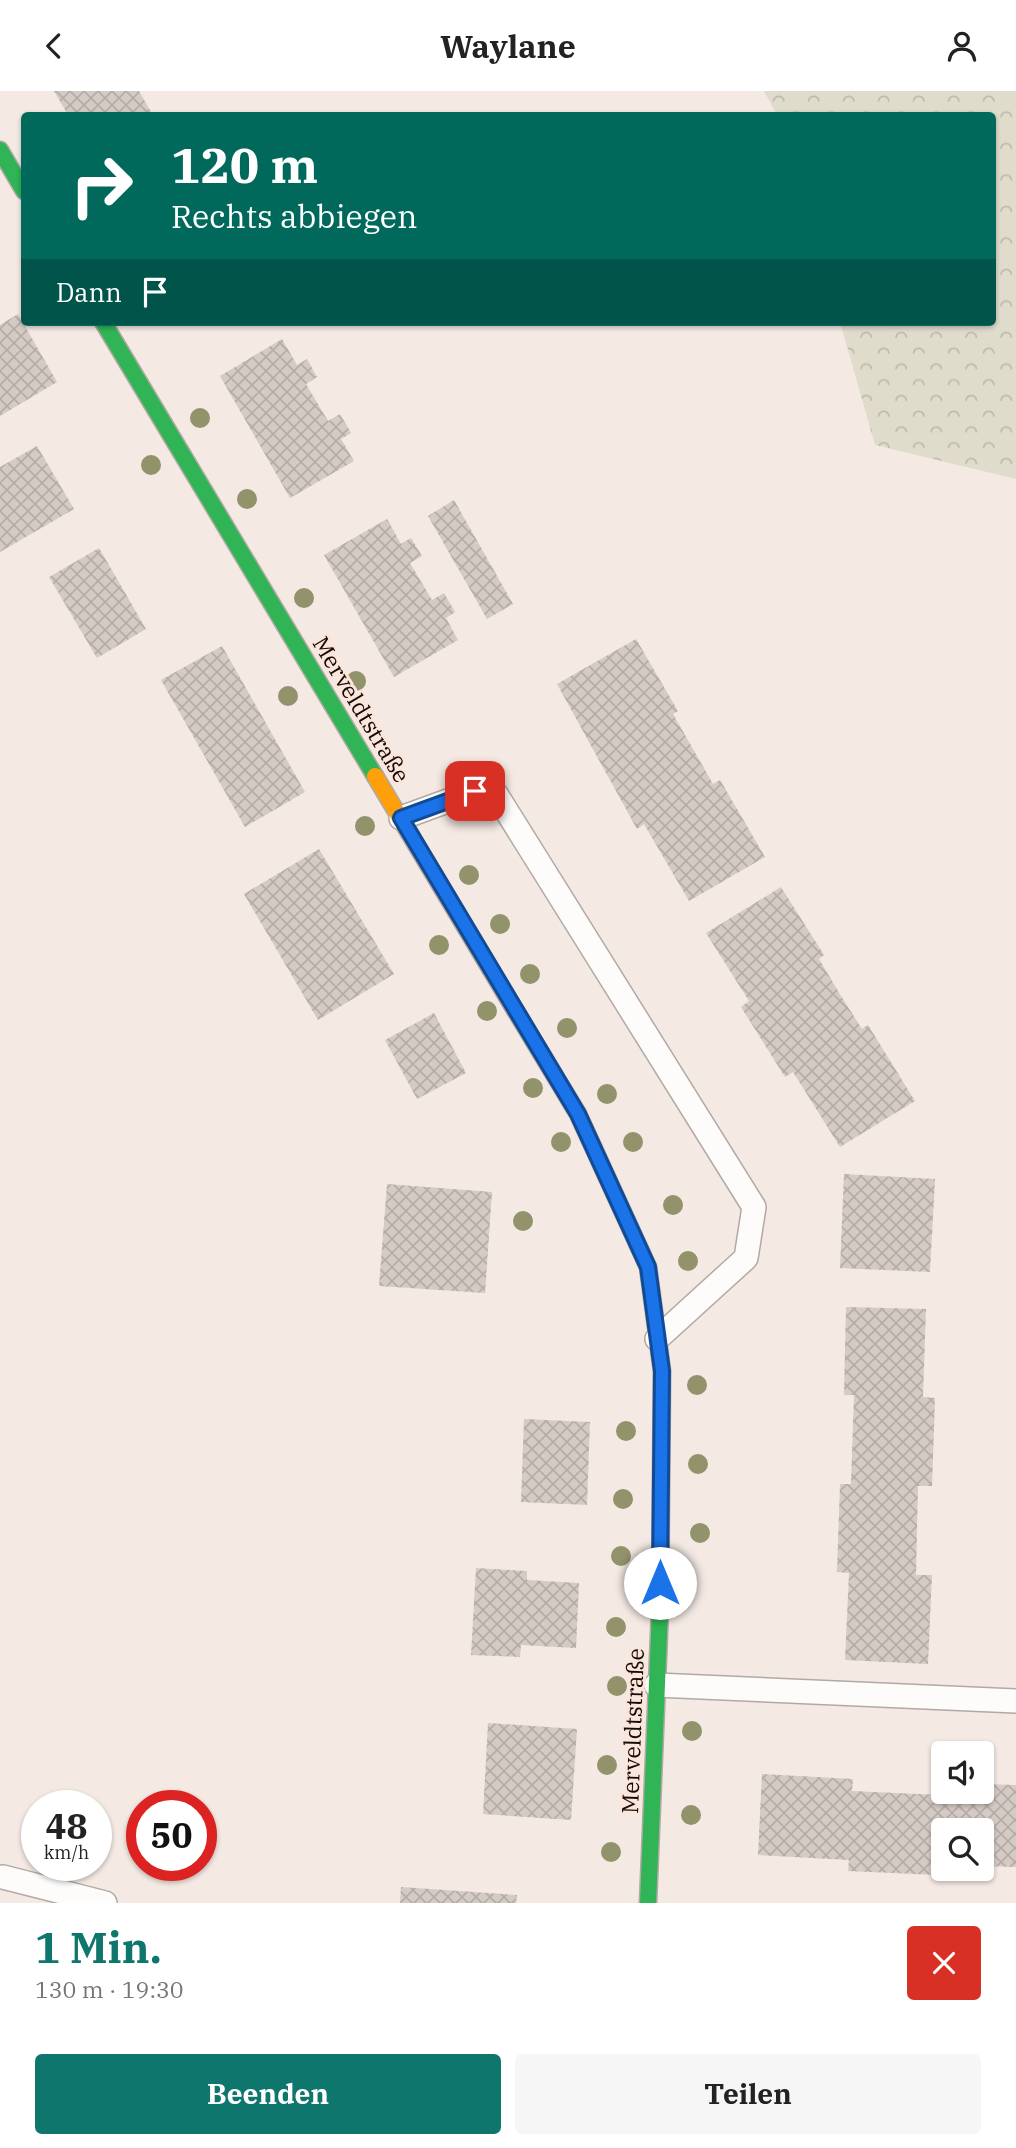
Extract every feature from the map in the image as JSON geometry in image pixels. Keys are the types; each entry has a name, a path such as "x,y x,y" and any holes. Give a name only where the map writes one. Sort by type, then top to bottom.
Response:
{"main road":[{"path":"0,150 21,186"},
{"name":"Merveldtstraße","path":"105,326 578,1114 648,1267 662,1371 656,1685 648,1903"}],"lane":[{"path":"401,818 475,791 496,794 754,1207 746,1258 657,1339"},
{"path":"656,1685 1016,1701"},
{"path":"3,1877 105,1903"}],"green space":[{"path":"764,91 1016,91 1016,479 875,445 841,326 996,326 996,112 775,112"}],"building":[{"path":"54,91 139,91 151,112 66,112"},
{"path":"18,314 21,326 25,326 57,382 0,416 0,325"},
{"path":"282,339 297,365 307,359 317,377 306,384 328,421 340,414 351,433 341,439 354,461 290,498 220,376"},
{"path":"37,446 74,509 0,552 0,467"},
{"path":"454,500 513,604 487,619 428,516"},
{"path":"387,519 401,544 411,538 422,556 410,563 432,600 444,593 455,612 446,618 458,640 394,677 324,555"},
{"path":"99,548 146,629 97,658 49,577"},
{"path":"636,639 678,711 673,714 713,784 720,780 765,857 689,901 644,824 637,829 557,684"},
{"path":"222,646 305,792 245,827 161,680"},
{"path":"319,849 394,974 318,1020 244,894"},
{"path":"781,887 824,955 819,959 841,996 862,1029 868,1025 915,1101 840,1147 793,1072 785,1077 741,1007 749,1001 706,933"},
{"path":"434,1013 466,1073 417,1099 385,1040"},
{"path":"844,1174 935,1179 930,1272 840,1268"},
{"path":"387,1184 492,1192 485,1293 379,1286"},
{"path":"846,1307 926,1309 923,1397 935,1398 932,1486 918,1486 916,1575 932,1575 928,1664 845,1660 849,1573 837,1572 840,1484 851,1484 854,1395 844,1395"},
{"path":"524,1419 590,1422 587,1505 521,1502"},
{"path":"476,1568 527,1571 527,1580 579,1583 576,1648 521,1645 520,1657 471,1655"},
{"path":"488,1723 577,1729 571,1820 483,1814"},
{"path":"762,1774 853,1779 852,1791 931,1795 931,1804 994,1804 994,1784 1016,1785 1016,1867 994,1866 994,1818 931,1818 931,1875 848,1871 849,1860 758,1855"},
{"path":"401,1887 517,1895 516,1903 400,1903"}],"traffic: fast":[{"path":"0,150 21,186"},
{"path":"105,326 375,776"},
{"path":"515,1010 578,1114 648,1267 662,1371 660,1610 648,1903"}],"traffic: slow":[{"path":"375,776 515,1010"}],"route":[{"path":"475,791 401,818 578,1114 648,1267 662,1371 660,1583"}]}
